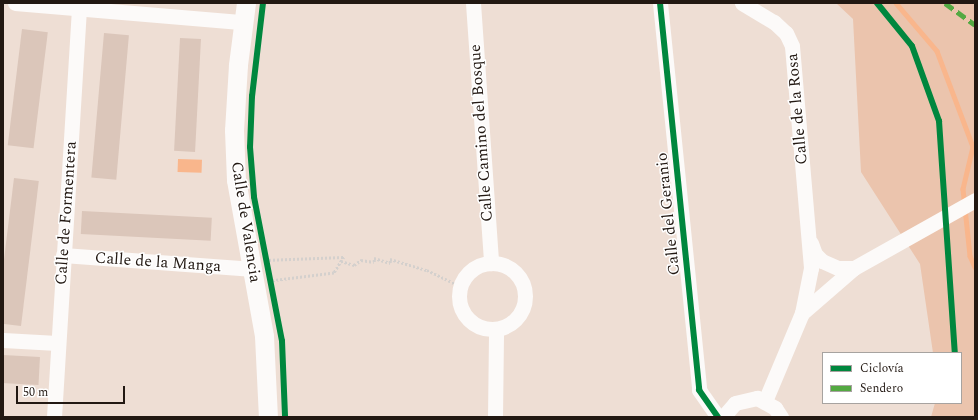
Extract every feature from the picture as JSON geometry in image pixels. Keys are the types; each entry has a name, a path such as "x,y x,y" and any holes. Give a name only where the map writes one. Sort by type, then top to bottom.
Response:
{"street":[{"path":"15,3 59,4 79,8 243,22"},
{"name":"Calle de Valencia","path":"246,3 234,130 236,180 263,268 264,336 268,417"},
{"name":"Calle Camino del Bosque","path":"473,3 491,263"},
{"name":"Calle del Geranio","path":"660,3 699,390 718,417"},
{"name":"Calle de la Rosa","path":"742,3 774,22 786,33 792,46 811,268 802,313"},
{"name":"Calle de Formentera","path":"54,417 57,344 79,8"},
{"path":"765,401 802,313 854,268 975,200"},
{"name":"Calle de la Rosa","path":"809,238 815,254 822,261 838,268 854,268"},
{"name":"Calle de la Manga","path":"63,255 263,268"},
{"path":"491,263 501,264 515,272 522,282 525,293 523,309 517,319 508,326 496,330 478,327 470,321 461,309 460,286 473,269 491,263"},
{"path":"495,417 496,330"},
{"path":"3,340 57,344"},
{"path":"723,417 726,411 740,401 757,398 765,401 775,408 781,417"}],"path":[{"path":"344,256 334,272 263,268 344,256"},
{"path":"341,261 354,265 361,260 374,262 374,258 390,263 390,259 427,270 460,286"},
{"path":"263,268 273,288"}],"shaded area":[{"path":"836,3 975,3 975,417 931,417 935,404 962,404 962,352 933,352 920,264 861,172 853,19"},
{"path":"178,159 202,160 202,173 178,172"}],"building":[{"path":"22,29 48,32 34,148 8,145"},
{"path":"104,33 129,35 116,180 91,177"},
{"path":"180,38 201,39 195,152 174,151"},
{"path":"14,178 39,181 21,326 3,324 3,268"},
{"path":"82,211 212,218 211,241 81,234"},
{"path":"3,355 40,357 38,385 3,383"}],"waterway":[{"path":"896,3 937,51 973,147 963,189 970,256 975,267"}],"marked path":[{"path":"945,3 975,25"}],"cycle path":[{"path":"263,3 252,96 250,147 254,197 282,341 285,417"},
{"path":"660,3 699,390 718,417"},
{"path":"877,3 912,46 939,121 955,352"}]}
